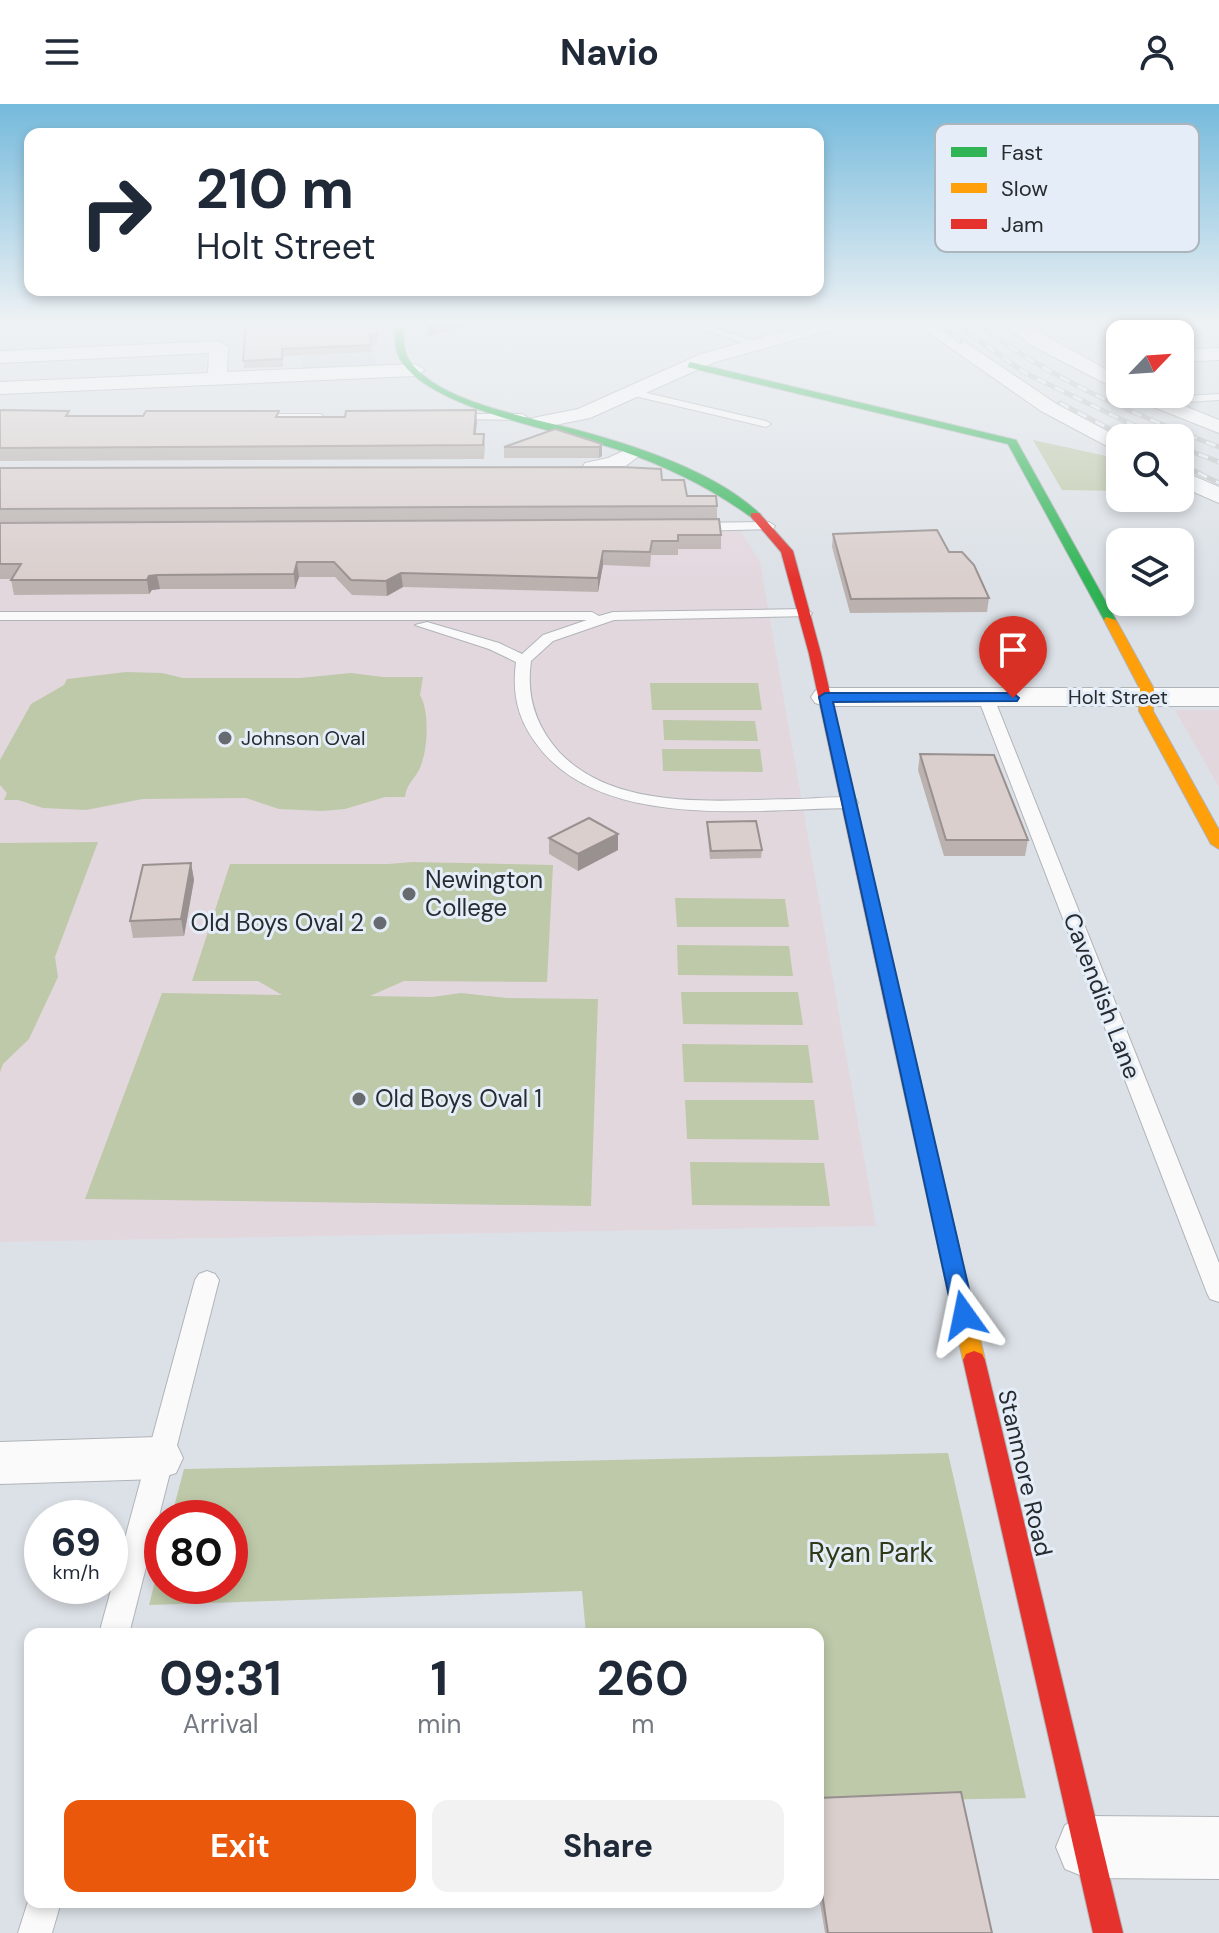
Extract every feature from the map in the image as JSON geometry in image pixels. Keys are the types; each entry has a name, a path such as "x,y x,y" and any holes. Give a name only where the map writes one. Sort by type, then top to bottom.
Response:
{"main road":[{"name":"Stanmore Road","path":"496,408 693,475 747,505 779,538 793,565 1108,1933"},
{"path":"874,408 1004,439 1016,445 1147,689 1146,711 1219,844"}],"street":[{"path":"564,430 595,408"},
{"path":"1049,408 1106,440"},
{"path":"1173,408 1219,427"},
{"path":"531,420 583,414"},
{"path":"632,453 615,463 586,468 693,475"},
{"path":"1194,484 1219,496"},
{"name":"Holt Street","path":"825,697 1219,697"},
{"path":"0,1463 158,1458"},
{"path":"1087,1847 1219,1848"}],"lane":[{"path":"700,408 766,424"},
{"path":"245,417 336,417"},
{"path":"442,417 531,420"},
{"path":"682,527 769,526"},
{"path":"0,616 392,618 805,613"},
{"path":"613,616 548,638 524,660 521,686 534,733 567,768 601,788 659,800 850,803"},
{"path":"392,618 482,642 524,660"},
{"name":"Cavendish Lane","path":"986,698 1219,1293"},
{"path":"116,1628 207,1280"},
{"path":"35,1933 42,1908"}],"shaded area":[{"name":"Newington College","path":"741,531 760,562 876,1226 0,1242 0,534"},
{"path":"1175,710 1219,710 1219,787"}],"green space":[{"path":"1033,440 1106,456 1106,491 1062,490"},
{"name":"Johnson Oval","path":"126,672 162,673 183,678 300,678 351,673 423,677 420,695 427,732 422,763 405,797 385,797 345,809 279,809 246,798 143,799 86,810 43,808 18,800 4,800 7,793 0,785 0,760 31,704 64,685 67,679"},
{"path":"650,683 758,683 762,710 652,710"},
{"path":"663,720 755,721 758,741 664,740"},
{"path":"662,749 760,749 763,772 663,771"},
{"path":"98,842 55,957 58,977 29,1039 3,1064 0,1072 0,843"},
{"name":"Old Boys Oval 1","path":"412,862 553,865 547,982 404,981 370,996 432,997 461,993 507,998 598,999 591,1206 85,1199 162,993 282,995 258,981 192,981 230,864"},
{"path":"675,898 785,899 789,927 677,927"},
{"path":"677,945 789,946 793,976 678,975"},
{"path":"681,992 798,992 803,1025 683,1024"},
{"path":"682,1044 808,1045 813,1083 684,1082"},
{"path":"685,1100 814,1100 819,1140 687,1139"},
{"path":"690,1162 824,1163 830,1206 692,1205"},
{"name":"Ryan Park","path":"948,1453 1026,1798 824,1802 824,1628 585,1628 582,1591 248,1602 248,1500 176,1500 184,1469"}],"building":[{"path":"0,410 69,411 66,416 143,416 146,411 279,411 276,417 345,417 346,411 476,410 474,434 484,434 483,445 0,448"},
{"path":"555,429 602,444 599,447 504,447"},
{"path":"0,468 661,469 662,480 684,480 687,496 716,496 717,506 0,509"},
{"path":"719,519 721,535 678,535 678,541 652,541 650,552 603,551 598,578 401,573 386,581 351,580 334,562 297,562 294,574 157,575 149,576 147,580 11,580 21,564 0,564 0,523"},
{"path":"937,530 949,552 962,552 974,565 989,598 851,599 833,534"},
{"path":"920,754 994,755 1028,840 946,840"},
{"path":"589,818 618,834 578,854 549,838"},
{"path":"756,821 762,850 711,851 707,822"},
{"path":"191,863 181,919 130,921 143,865"},
{"path":"961,1792 992,1933 828,1933 824,1906 824,1798"}],"railway":[{"path":"1070,408 1106,427"},
{"path":"1098,408 1131,424"},
{"path":"1125,408 1219,447"},
{"path":"1194,452 1219,462"},
{"path":"1194,471 1219,483"}],"traffic: fast":[{"path":"488,408 648,456 715,488 755,515"},
{"path":"871,408 1012,442 1110,620"}],"traffic: slow":[{"path":"1110,620 1147,689 1146,711 1219,844"},
{"path":"897,1019 974,1360"}],"traffic: jam":[{"path":"755,515 787,551 815,654 897,1019"},
{"path":"974,1360 1108,1933"}],"place":[{"name":"Johnson Oval","path":"225,738"},
{"name":"Newington College","path":"409,894"},
{"name":"Old Boys Oval 2","path":"380,923"},
{"name":"Old Boys Oval 1","path":"359,1099"}],"route":[{"path":"964,1315 825,697 1013,698"}]}
